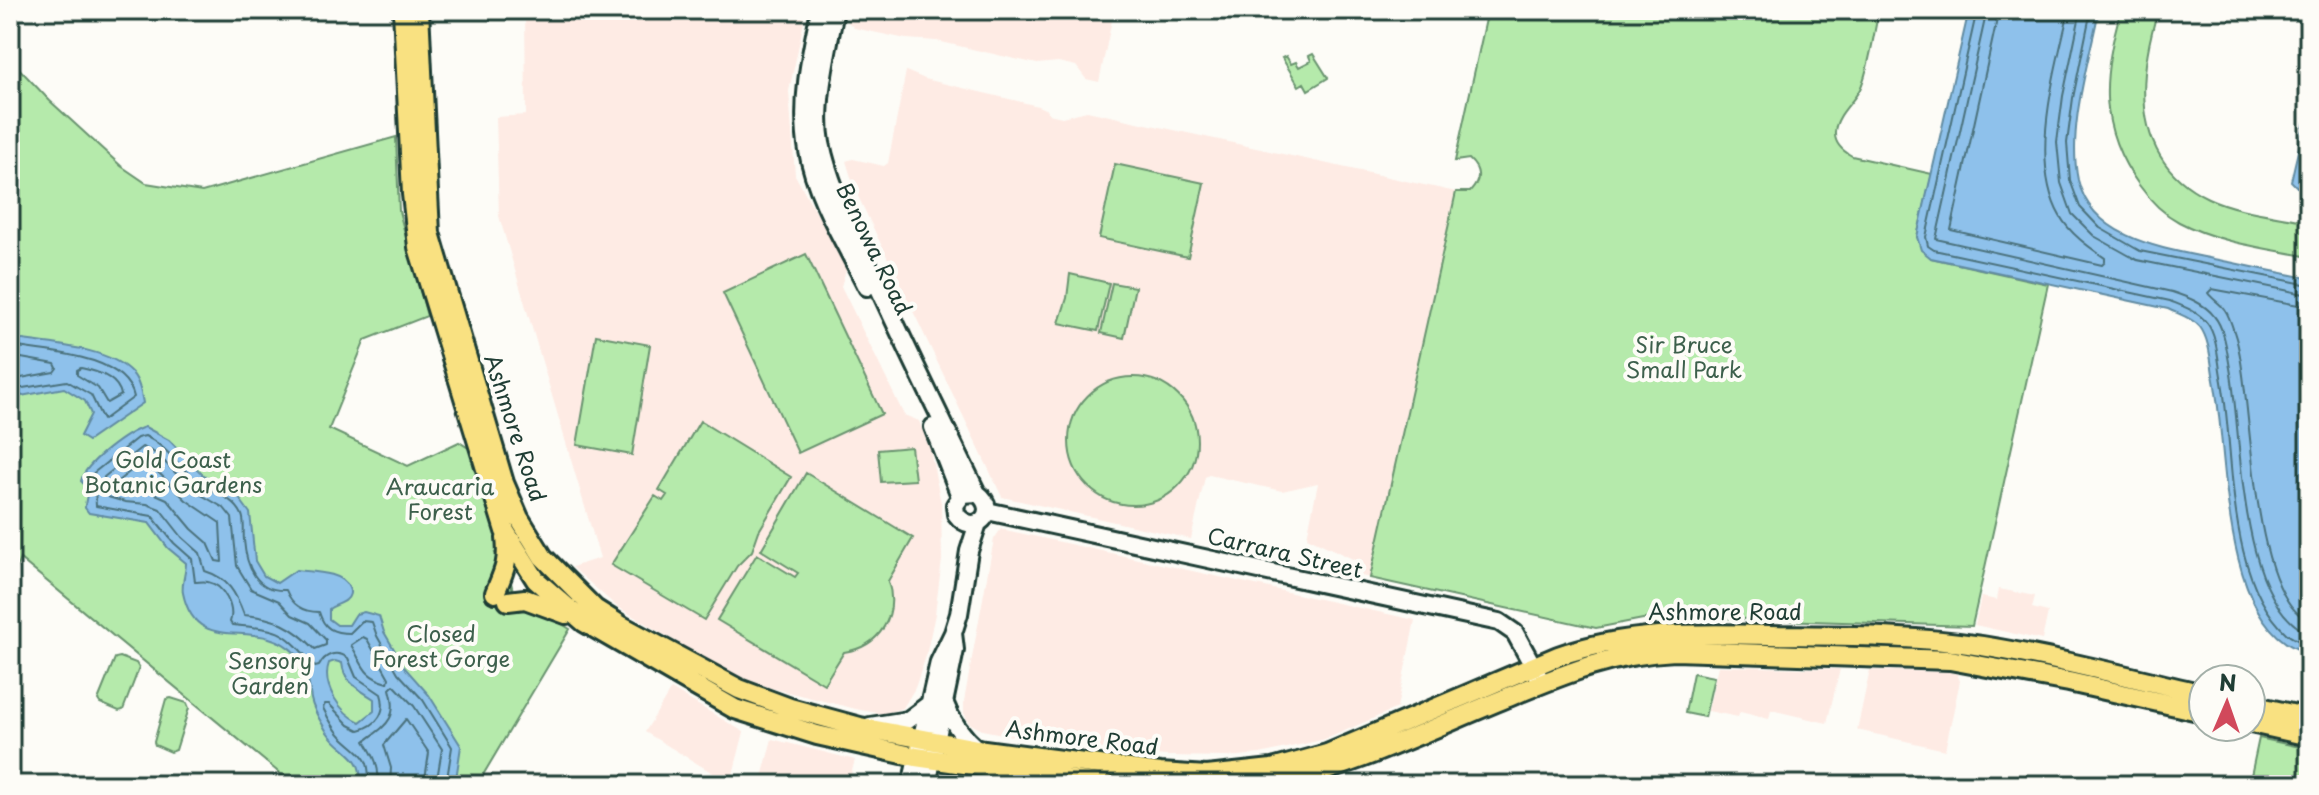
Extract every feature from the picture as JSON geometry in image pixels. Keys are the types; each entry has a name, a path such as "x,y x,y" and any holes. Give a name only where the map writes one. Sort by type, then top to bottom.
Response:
{"main road":[{"name":"Ashmore Road","path":"403,10 412,194 418,247 505,531 536,580 584,622 735,709 784,727 926,750 1107,785"},
{"name":"Ashmore Road","path":"419,10 430,233 504,483 531,541 571,588 595,609 739,689 926,750 977,749 1160,773 1207,776 1272,769 1327,754 1538,674 1647,652 1915,657 1963,662 2187,708"},
{"name":"Benowa Road","path":"820,10 805,100 808,151 813,173 922,402 960,496"},
{"name":"Benowa Road","path":"835,10 821,102 820,127 825,157 847,218 977,493"},
{"path":"911,785 926,750 936,703 955,650 953,633 965,585 969,551 985,500 977,493 968,492 960,496 954,510 958,519 977,519"},
{"name":"Carrara Street","path":"977,519 1499,622 1515,633 1538,674"},
{"path":"505,531 508,555 501,597 547,605 584,622"},
{"name":"Ashmore Road","path":"1273,785 1334,769 1538,674 1588,646 1638,636 1675,633 1891,638 1984,646 2187,690"},
{"path":"860,727 908,720 936,703"},
{"path":"936,703 962,736 977,749"},
{"path":"2267,711 2308,727"},
{"path":"2267,724 2308,727"},
{"path":"926,750 927,785"}],"shaded area":[{"path":"525,10 801,10 804,21 789,91 795,175 847,267 841,286 904,415 919,421 930,449 941,503 942,560 935,614 926,656 915,688 903,708 883,714 860,710 771,688 729,673 616,606 572,567 600,558 499,216 496,117 526,115"},
{"path":"848,10 1114,10 1099,82 1086,79 1076,66 1058,62 1037,64 937,41 906,39 854,28 847,21"},
{"path":"906,71 925,79 1038,106 1049,114 1062,117 1087,111 1456,192 1370,578 1361,576 1363,564 1307,537 1318,483 1282,491 1209,475 1205,477 1191,539 1002,497 855,190 846,161 853,159 884,166 888,163"},
{"path":"1001,529 1415,620 1397,708 1326,739 1260,754 1228,757 1165,756 1042,742 982,730 969,723 964,713 964,701 994,539"},
{"path":"1999,589 2035,596 2032,608 2048,612 2042,640 1975,625 1981,597 1997,600"},
{"path":"1718,666 1840,669 1827,723 1771,710 1769,719 1740,712 1738,717 1708,711"},
{"path":"1870,670 1957,674 1960,681 1945,750 1857,730"},
{"path":"671,689 744,732 731,782 645,732"},
{"path":"772,739 855,760 848,785 760,785"}],"green space":[{"name":"Sir Bruce Small Park","path":"1488,10 1879,10 1863,81 1836,126 1838,144 1852,156 1932,174 1917,237 1931,258 2048,284 1972,626 1685,617 1643,619 1596,628 1370,578 1456,192 1470,192 1478,179 1476,167 1469,159 1455,161"},
{"path":"2121,10 2158,10 2146,63 2144,90 2146,116 2153,140 2165,163 2183,182 2220,203 2309,222 2309,257 2243,244 2194,229 2168,215 2143,190 2125,163 2116,142 2107,100 2110,57"},
{"path":"1313,54 1328,78 1308,90 1304,83 1299,86 1282,58 1286,56 1291,64 1296,62 1299,67 1311,61 1309,56"},
{"name":"Gold Coast Botanic Gardens","path":"10,59 50,101 121,166 146,183 202,192 396,137 399,211 427,316 365,340 329,429 408,466 459,442 473,451 502,551 495,553 508,570 514,595 570,629 477,785 294,785 20,559 10,584"},
{"path":"1115,164 1204,183 1188,257 1099,238"},
{"path":"806,254 882,414 798,453 723,293"},
{"path":"1070,274 1109,283 1098,331 1059,323"},
{"path":"1112,283 1135,287 1124,338 1101,333"},
{"path":"596,335 650,345 632,455 577,445"},
{"path":"1133,377 1157,382 1178,396 1192,417 1197,441 1192,465 1178,486 1157,500 1133,505 1109,500 1088,486 1074,465 1069,441 1074,417 1088,396 1109,382"},
{"path":"700,421 791,477 759,531 752,551 737,566 704,620 611,565 655,496 663,501 667,495 659,490"},
{"path":"911,447 915,480 881,482 878,450"},
{"path":"806,473 913,538 888,581 891,606 884,627 868,644 844,652 824,684 717,620 757,554 795,577 798,573 761,550"},
{"path":"115,658 136,663 139,668 123,710 119,711 98,700"},
{"path":"1693,673 1714,677 1705,717 1685,713"},
{"path":"166,699 187,703 189,708 176,750 171,752 154,742"},
{"path":"2267,740 2309,749 2305,765 2309,776 2304,785 2249,785 2258,743 2267,743"}],"water":[{"path":"1969,10 2099,10 2077,117 2075,160 2078,180 2086,200 2099,217 2115,229 2155,246 2309,278 2309,660 2307,653 2285,642 2264,620 2249,592 2231,521 2210,353 2197,324 2168,309 1931,258 1921,250 1917,237"},
{"path":"2309,104 2309,189 2297,187 2291,181"},
{"path":"10,338 75,348 108,357 132,373 143,403 88,441 80,436 91,414 85,401 64,388 10,398"},
{"path":"145,427 169,440 204,476 236,494 250,513 255,561 264,576 277,583 296,570 334,575 346,582 350,593 344,601 329,609 329,619 337,625 349,625 356,614 364,612 379,616 384,632 405,668 429,695 461,746 456,779 452,785 360,785 359,767 355,760 327,732 315,712 306,670 296,654 281,642 215,631 201,625 190,613 183,593 186,563 168,548 149,523 89,513 85,508 87,491 81,481 84,474 108,449","holes":["329,663 342,663 349,681 374,699 374,711 360,722 339,705 330,689"]}],"park label":[{"name":"Araucaria Forest","path":"440,500"},
{"name":"Closed Forest Gorge","path":"441,646"},
{"name":"Sensory Garden","path":"270,674"}]}
